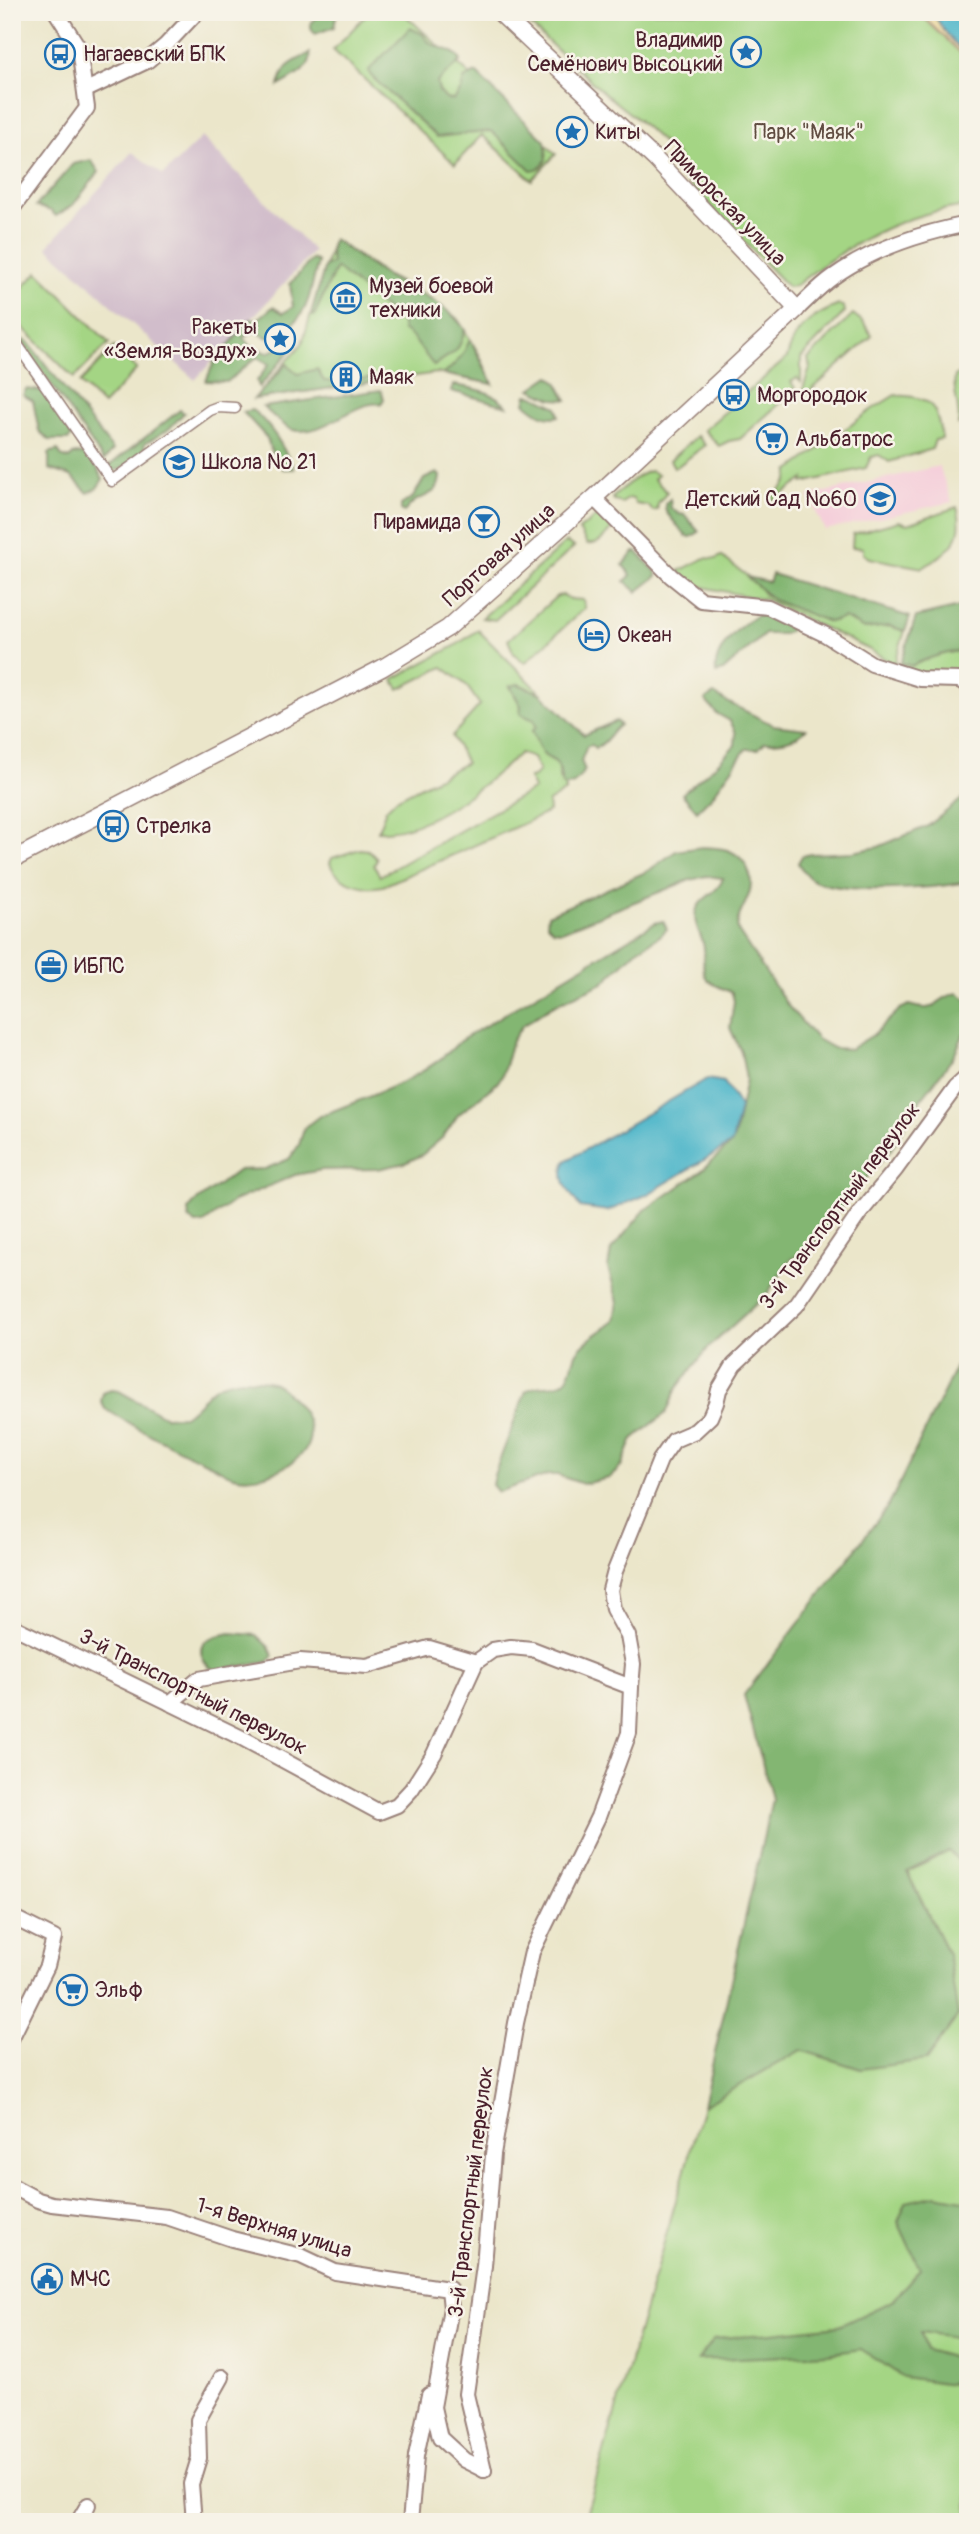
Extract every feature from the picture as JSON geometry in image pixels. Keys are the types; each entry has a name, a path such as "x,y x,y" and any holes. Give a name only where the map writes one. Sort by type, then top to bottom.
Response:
{"street":[{"path":"12,209 87,108 79,48 56,12"},
{"path":"86,90 147,61 197,12"},
{"name":"Приморская улица","path":"499,12 655,159 797,309"},
{"name":"Портовая улица","path":"12,860 398,660 448,628 594,498 830,278 854,263 931,231 968,224"},
{"path":"12,337 111,481 210,410 218,407 235,408"},
{"path":"594,498 671,576 701,600 768,607 826,635 872,664 920,679 958,680 968,685"},
{"name":"3-й Транспортный переулок","path":"484,2470 466,2394 484,2266 493,2154 516,2024 532,1952 598,1817 629,1733 633,1664 628,1636 613,1609 610,1590 615,1571 660,1460 674,1440 695,1431 710,1417 719,1390 734,1365 796,1306 859,1214 955,1088 968,1076"},
{"name":"3-й Транспортный переулок","path":"12,1626 244,1739 379,1812 397,1805 411,1790 434,1754 476,1662"},
{"path":"170,1703 199,1679 300,1661 367,1667 429,1648 476,1662 493,1650 511,1647 532,1649 631,1687"},
{"path":"12,1917 54,1938 47,1966 12,2037"},
{"name":"1-я Верхняя улица","path":"12,2186 52,2204 167,2217 232,2239 302,2256 335,2272 449,2289 451,2308 433,2407 440,2438 464,2460 484,2470"},
{"path":"194,2522 191,2484 198,2458 198,2420 222,2377"},
{"path":"410,2522 416,2456 429,2397 438,2382"},
{"path":"78,2522 88,2505"}],"shaded area":[{"path":"202,137 314,251 195,380 47,247 132,152 163,175"},
{"name":"Детский Сад №60","path":"939,466 952,502 825,530 808,496"}],"green space":[{"path":"321,12 337,12 334,27 315,34 311,23"},
{"path":"369,12 402,12 556,154 532,180 482,135 455,164 333,50"},
{"name":"Парк \"Маяк\"","path":"516,12 918,12 968,60 968,206 920,216 876,233 835,257 795,286 788,287 681,176 677,170 678,157"},
{"path":"410,28 423,34 431,43 452,52 461,61 437,82 439,91 446,99 454,100 464,79 476,73 545,141 546,160 541,167 531,170 491,131 437,137 372,77 368,71"},
{"path":"310,53 309,64 279,86 286,68"},
{"path":"91,160 99,172 73,205 56,216 51,211 36,206 73,164"},
{"path":"333,239 387,276 426,296 457,318 493,384 437,373 254,399 302,344"},
{"path":"333,239 381,273 449,312 465,330 457,349 434,366 412,337 403,331 401,321 336,268 314,316 311,314 325,266 332,263 330,252"},
{"path":"312,259 318,262 305,309 292,325 268,338 255,331 243,337 251,346 267,353 293,342 290,351 259,387 257,381 269,364 257,357 227,382 206,381 214,362 251,319 258,319 273,307 283,313 293,307 290,284"},
{"path":"38,272 109,343 74,378 12,317 12,298"},
{"path":"839,305 844,307 845,312 801,358 801,382 797,378 791,382 795,388 790,394 740,439 719,446 704,430 787,358 793,340 803,326"},
{"path":"853,314 863,322 872,336 807,394 803,389 810,368 808,359"},
{"path":"470,339 493,384 443,374 460,358"},
{"path":"22,342 28,342 113,450 104,461"},
{"path":"114,347 137,369 103,405 80,383"},
{"path":"287,364 298,374 317,369 324,381 346,382 381,376 383,381 254,399"},
{"path":"968,366 968,422 958,425 955,376"},
{"path":"550,376 557,382 567,400 552,399 531,389"},
{"path":"453,385 489,394 507,406 451,391"},
{"path":"26,389 42,391 49,396 72,436 68,440 49,440 39,431 33,401 23,395"},
{"path":"381,390 384,399 381,404 361,407 316,429 304,431 290,429 263,407"},
{"path":"527,395 557,407 559,416 549,417 537,412 525,403"},
{"path":"895,395 925,400 930,404 937,417 942,439 935,440 932,449 889,462 879,455 871,457 866,468 803,483 804,479 774,500 771,497 786,483 789,471"},
{"path":"180,410 184,413 169,429 144,444 146,451 129,465 112,472 109,466"},
{"path":"252,410 271,429 294,469 283,469 272,454 267,438 243,412"},
{"path":"697,436 705,445 674,467 670,460"},
{"path":"58,450 61,456 69,459 74,454 90,455 103,479 97,488 88,493 71,476 49,469 49,453"},
{"path":"651,471 658,475 654,479 667,492 657,510 636,504 629,498 622,503 614,501 613,497 631,482"},
{"path":"437,473 440,476 436,489 413,502 404,512 401,510 401,505 413,497 424,479"},
{"path":"670,499 671,508 685,515 699,532 691,537 686,536 666,512 665,504"},
{"path":"957,507 959,528 953,544 923,568 869,558 863,554 863,548 852,547 853,534 899,521 907,524"},
{"path":"603,511 616,525 600,541 587,544 579,530"},
{"path":"566,542 574,547 495,620 482,618"},
{"path":"634,552 657,573 657,576 637,592 625,581 631,575 623,565"},
{"path":"721,556 759,585 764,594 773,600 829,622 845,618 864,629 889,626 905,631 895,662 900,665 903,663 911,666 939,655 968,651 968,679 925,675 892,663 766,600 698,586 687,581 679,571 705,558 716,559"},
{"path":"772,574 910,617 905,631 889,626 864,629 845,618 829,622 773,600 747,577 769,582"},
{"path":"563,595 570,599 583,600 585,608 525,663 514,654 508,640 557,596"},
{"path":"968,605 968,651 939,655 911,666 903,663 900,665 916,617"},
{"path":"766,612 791,623 789,631 784,634 765,634 723,671 716,673 719,654 732,636 749,620"},
{"path":"478,630 542,694 519,684 510,687 521,706 521,713 534,720 536,727 533,731 544,755 559,766 559,778 566,791 548,802 549,811 545,814 383,886 368,887 345,880 333,870 330,863 332,858 360,849 368,850 377,859 374,865 380,876 534,789 529,778 534,777 539,770 533,758 520,753 491,779 435,816 397,830 378,831 386,809 396,799 466,763 452,736 480,705 466,685 443,667 399,689 393,679 455,646"},
{"path":"518,684 542,694 584,735 616,721 620,725 599,746 587,746 581,761 585,770 574,784 564,787 557,764 545,756 539,747 532,731 536,727 534,720 520,714 521,706 510,686"},
{"path":"714,694 773,725 806,729 792,738 765,742 758,749 746,749 712,796 697,811 682,794 735,745 736,733 730,721 716,713 705,700"},
{"path":"968,794 968,882 913,888 832,886 814,881 798,863 802,856 810,854 853,852 878,847 928,826"},
{"path":"702,847 730,851 745,863 751,888 739,917 738,931 788,1006 817,1039 833,1048 850,1049 873,1035 900,1009 909,1005 931,1007 958,993 968,1000 968,1026 952,1059 919,1102 890,1151 839,1209 807,1251 791,1259 766,1295 709,1347 677,1388 666,1413 633,1439 622,1465 616,1472 609,1478 583,1484 557,1475 548,1475 498,1492 492,1485 494,1475 526,1391 563,1382 581,1347 615,1320 618,1302 608,1268 611,1250 645,1210 700,1172 732,1143 746,1079 741,1052 730,1028 734,1001 732,993 713,984 706,977 703,969 703,943 695,921 698,906 718,888 723,878 706,876 687,881 562,931 553,930 547,924 548,915 648,871 676,851"},
{"path":"663,921 667,929 636,951 603,983 552,1006 522,1026 512,1041 502,1076 497,1083 458,1115 443,1137 422,1155 405,1163 378,1169 322,1170 295,1175 234,1201 204,1223 196,1224 189,1219 188,1210 194,1203 239,1170 265,1169 289,1159 299,1145 304,1128 318,1117 394,1086 430,1067 460,1041 655,923"},
{"path":"968,1342 968,1870 949,1851 907,1872 948,1954 958,2016 926,2060 861,2069 801,2050 703,2106 772,1799 744,1695 889,1505"},
{"path":"242,1379 267,1381 278,1385 298,1405 309,1426 308,1444 297,1459 276,1471 256,1477 244,1478 228,1474 183,1452 105,1409 101,1401 103,1393 119,1391 166,1417 184,1416 220,1384"},
{"path":"230,1633 256,1635 269,1647 273,1655 268,1662 214,1670 203,1659 201,1649 206,1641"},
{"path":"949,1851 968,1871 968,2522 584,2522 703,2106 801,2050 861,2069 948,1954 907,1872"},
{"path":"936,2195 963,2200 968,2204 968,2342 960,2338 921,2332 926,2350 962,2360 951,2384 903,2377 861,2349 828,2354 698,2360 714,2339 839,2326 892,2301 920,2269 898,2222 906,2202"}],"sand":[{"path":"918,12 932,12 948,36 968,56 968,60"}],"water":[{"path":"932,12 968,12 968,56 948,36"},
{"path":"707,1079 724,1082 740,1107 732,1143 646,1195 608,1211 580,1207 564,1180 566,1161"}],"place":[{"name":"Владимир Семёнович Высоцкий","path":"746,52"},
{"name":"Нагаевский БПК","path":"60,54"},
{"name":"Киты","path":"572,132"},
{"name":"Музей боевой техники","path":"346,298"},
{"name":"Ракеты «Земля-Воздух»","path":"280,339"},
{"name":"Маяк","path":"346,377"},
{"name":"Моргородок","path":"734,395"},
{"name":"Альбатрос","path":"772,439"},
{"name":"Школа № 21","path":"179,462"},
{"name":"Детский Сад №60","path":"880,499"},
{"name":"Пирамида","path":"484,522"},
{"name":"Океан","path":"594,635"},
{"name":"Стрелка","path":"113,826"},
{"name":"ИБПС","path":"51,966"},
{"name":"Эльф","path":"72,1990"},
{"name":"МЧС","path":"47,2279"}]}
